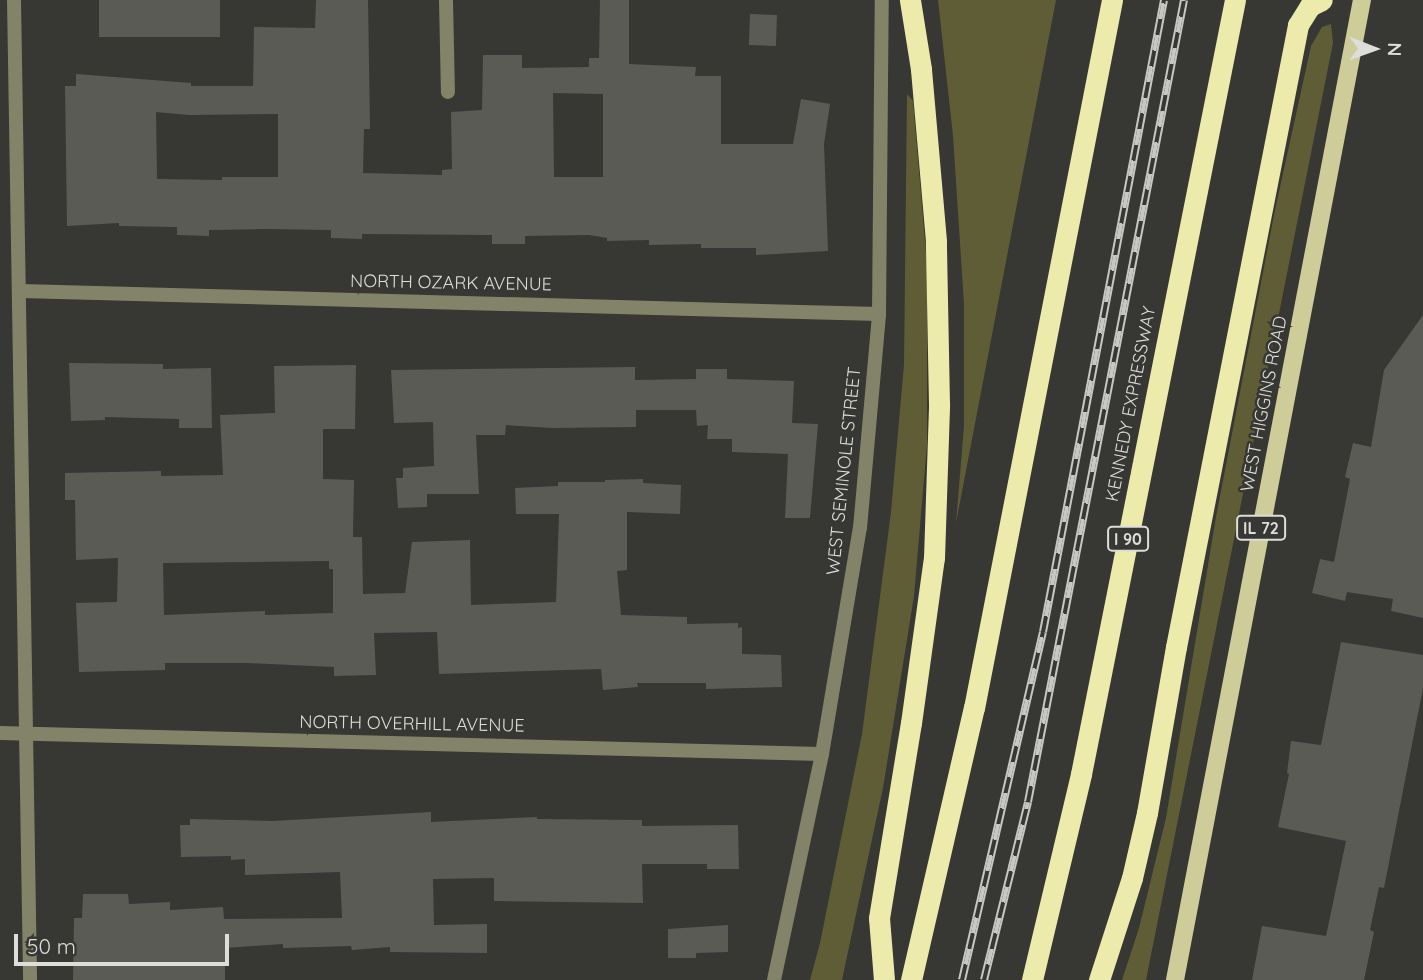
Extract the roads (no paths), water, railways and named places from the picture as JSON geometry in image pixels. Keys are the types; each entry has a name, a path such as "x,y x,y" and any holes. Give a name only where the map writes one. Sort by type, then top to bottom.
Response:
{"highway":[{"path":"884,980 879,918 911,723 934,558 939,418 936,242 921,69 910,0"},
{"path":"911,980 974,708 1112,0"},
{"name":"KENNEDY EXPRESSWAY","path":"1032,980 1083,760 1235,0"},
{"path":"1099,980 1132,877 1147,813 1298,25 1310,6 1322,0"}],"main road":[{"name":"WEST HIGGINS ROAD","path":"1175,980 1362,0"}],"street":[{"path":"14,0 21,291 30,980"},
{"path":"446,0 448,92"},
{"name":"WEST SEMINOLE STREET","path":"774,980 822,754 860,528 879,314 882,0"},
{"name":"NORTH OZARK AVENUE","path":"21,291 879,314"},
{"name":"NORTH OVERHILL AVENUE","path":"0,733 822,754"}],"railway":[{"path":"962,980 1043,632 1164,0"},
{"path":"984,980 1028,802 1184,0"}]}
